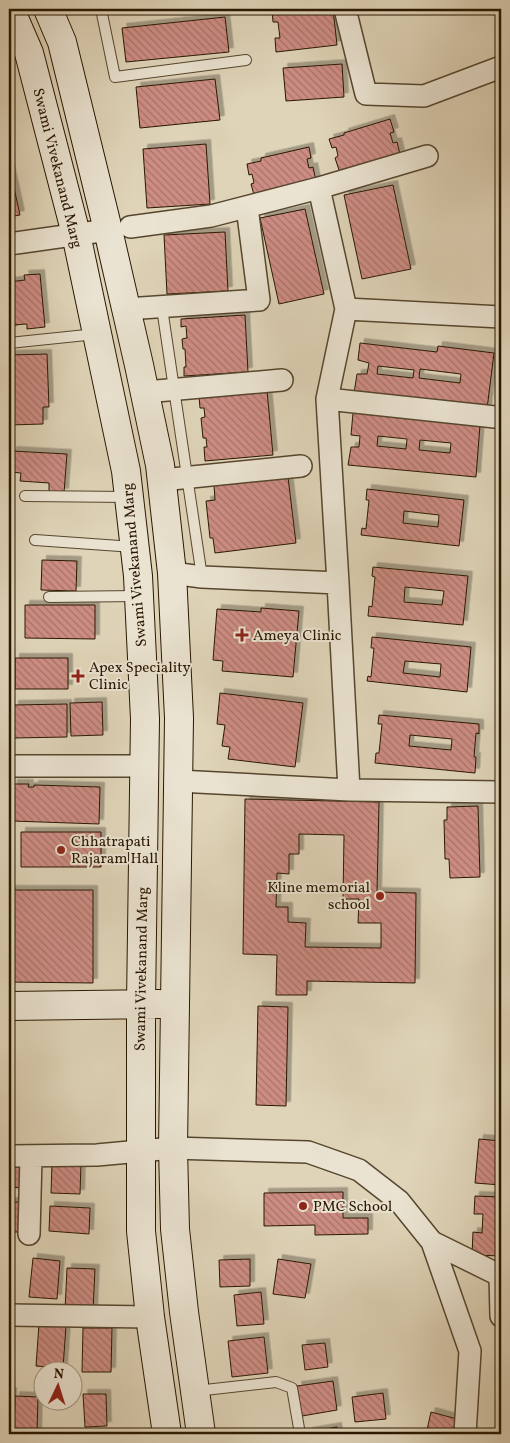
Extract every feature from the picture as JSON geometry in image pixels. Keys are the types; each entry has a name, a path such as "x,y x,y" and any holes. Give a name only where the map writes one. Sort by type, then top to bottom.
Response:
{"main road":[{"name":"Swami Vivekanand Marg","path":"10,9 29,53 76,234 126,470 135,547 145,719 140,1004 141,1231 150,1316 167,1434"},
{"path":"48,9 62,42 119,228 126,309 145,392 175,478 172,573 179,718 173,1148 175,1229 184,1312 201,1434"},
{"path":"9,1006 175,1004"}],"street":[{"path":"346,9 366,94 424,96 501,67"},
{"path":"9,244 211,216 319,188 427,156"},
{"path":"319,188 346,310 327,399 349,790"},
{"path":"126,309 259,300 247,206"},
{"path":"346,310 501,317"},
{"path":"145,392 282,380"},
{"path":"327,399 495,417"},
{"path":"175,478 301,466"},
{"path":"172,573 202,577 338,583"},
{"path":"9,766 144,766"},
{"path":"178,781 349,790 501,792"},
{"path":"9,1156 97,1156 173,1148 308,1152 359,1170 399,1201 432,1242 470,1351 465,1434"},
{"path":"28,1234 31,1157"},
{"path":"432,1242 501,1276 501,1316"},
{"path":"9,1315 150,1316"}],"lane":[{"path":"101,9 115,77 246,60"},
{"path":"162,308 174,389 175,478 202,577"},
{"path":"9,343 97,334"},
{"path":"25,496 129,498"},
{"path":"35,540 135,547"},
{"path":"49,597 139,596"},
{"path":"195,1391 276,1382 283,1384 292,1388 300,1434"}],"building":[{"path":"333,9 337,45 276,52 275,38 280,38 278,22 273,22 272,10"},
{"path":"225,17 229,52 126,62 122,28"},
{"path":"342,64 344,97 286,101 283,68"},
{"path":"215,79 220,120 140,128 136,87"},
{"path":"390,119 394,132 390,133 393,143 397,142 400,154 340,173 335,158 338,156 336,147 332,148 329,139"},
{"path":"206,144 210,204 147,208 143,149"},
{"path":"309,147 311,158 307,159 309,168 313,167 316,181 254,195 251,184 254,183 252,174 249,175 247,164 261,161 261,158"},
{"path":"9,165 20,215 9,217"},
{"path":"393,185 411,269 362,279 344,195"},
{"path":"305,209 324,294 279,304 260,218"},
{"path":"225,232 228,291 167,294 164,235"},
{"path":"40,274 45,327 27,329 27,324 12,325 13,330 9,331 9,282 25,280 24,275"},
{"path":"245,315 248,372 184,376 184,367 186,367 185,349 183,349 182,339 187,338 186,326 181,327 181,319"},
{"path":"360,343 437,352 438,346 494,353 487,409 354,393 357,374 367,374 369,363 358,360","holes":["378,366 414,370 413,378 377,374","420,369 461,374 460,383 419,378"]},
{"path":"47,354 49,407 43,407 43,424 9,425 9,355"},
{"path":"267,390 273,455 205,461 204,447 207,447 206,438 203,438 201,418 205,417 204,408 200,408 199,396"},
{"path":"353,413 480,425 476,477 348,465 351,447 359,447 360,436 351,435","holes":["378,436 407,439 406,449 377,446","420,440 451,443 450,453 419,450"]},
{"path":"12,451 67,454 64,493 49,492 49,483 20,481 21,473 10,472"},
{"path":"288,477 296,543 215,553 213,538 210,538 206,501 215,500 214,485"},
{"path":"367,489 464,500 459,546 361,535 362,528 366,529 369,500 366,500","holes":["404,511 439,515 438,527 403,523"]},
{"path":"42,560 77,561 76,591 41,590"},
{"path":"373,567 468,576 463,625 368,616 369,606 372,607 375,577 372,576","holes":["405,587 444,591 442,605 404,602"]},
{"path":"25,605 95,605 95,639 25,638"},
{"path":"261,608 299,611 293,677 222,671 223,661 213,660 217,609 261,612"},
{"path":"372,637 471,647 467,692 367,681 368,676 371,677 374,648 371,648","holes":["405,661 441,664 440,677 403,673"]},
{"path":"15,658 68,658 68,689 15,689"},
{"path":"220,693 303,703 295,767 228,759 230,747 222,746 225,725 217,724"},
{"path":"102,702 103,735 71,736 70,703"},
{"path":"67,704 67,737 14,738 14,705"},
{"path":"379,715 479,724 479,734 476,733 474,757 476,757 475,773 375,763 376,753 379,753 382,724 378,724","holes":["410,735 452,739 451,750 409,746"]},
{"path":"13,784 29,784 28,787 34,787 34,785 100,787 99,824 12,821"},
{"name":"Kline memorial school","path":"245,799 379,802 377,892 416,893 415,983 307,981 307,995 276,995 277,955 243,954","holes":["299,834 344,835 343,899 359,899 358,923 381,923 381,948 305,947 306,923 288,922 288,907 276,907 277,873 289,874 289,854 299,854"]},
{"path":"478,806 480,877 450,878 449,859 445,859 444,820 447,820 447,807"},
{"name":"Chhatrapati Rajaram Hall","path":"21,832 101,832 101,867 21,867"},
{"path":"9,890 93,890 93,983 9,982"},
{"path":"258,1006 288,1007 286,1106 256,1105"},
{"path":"479,1139 501,1141 501,1185 475,1183"},
{"path":"52,1163 81,1163 80,1194 51,1193"},
{"path":"9,1164 21,1164 21,1188 9,1187"},
{"name":"PMC School","path":"343,1192 343,1218 368,1218 368,1234 315,1235 315,1225 264,1226 264,1193"},
{"path":"475,1196 501,1197 501,1256 472,1255 473,1232 482,1233 483,1214 474,1214"},
{"path":"9,1202 21,1202 21,1232 9,1232"},
{"path":"50,1206 90,1208 89,1234 49,1231"},
{"path":"33,1258 60,1261 57,1299 29,1297"},
{"path":"250,1259 250,1286 220,1287 219,1260"},
{"path":"278,1259 311,1264 305,1298 273,1294"},
{"path":"67,1268 95,1269 93,1311 65,1310"},
{"path":"261,1292 264,1324 237,1326 234,1295"},
{"path":"39,1324 66,1326 64,1360 36,1360"},
{"path":"83,1328 112,1328 111,1372 82,1372"},
{"path":"264,1337 268,1373 232,1377 228,1341"},
{"path":"325,1343 328,1367 305,1370 302,1345"},
{"path":"333,1381 337,1410 302,1416 297,1386"},
{"path":"9,1392 12,1392 12,1429 9,1429"},
{"path":"383,1393 386,1419 355,1422 352,1397"},
{"path":"83,1394 106,1394 107,1426 85,1427"},
{"path":"15,1396 32,1397 32,1410 38,1410 37,1434 14,1433"},
{"path":"431,1412 457,1419 453,1434 435,1434 435,1432 427,1430"},
{"path":"337,1427 338,1434 308,1434 308,1432"}],"place":[{"name":"Ameya Clinic","path":"242,635"},
{"name":"Apex Speciality Clinic","path":"78,676"},
{"name":"Chhatrapati Rajaram Hall","path":"61,850"},
{"name":"Kline memorial school","path":"380,896"},
{"name":"PMC School","path":"303,1206"}]}
